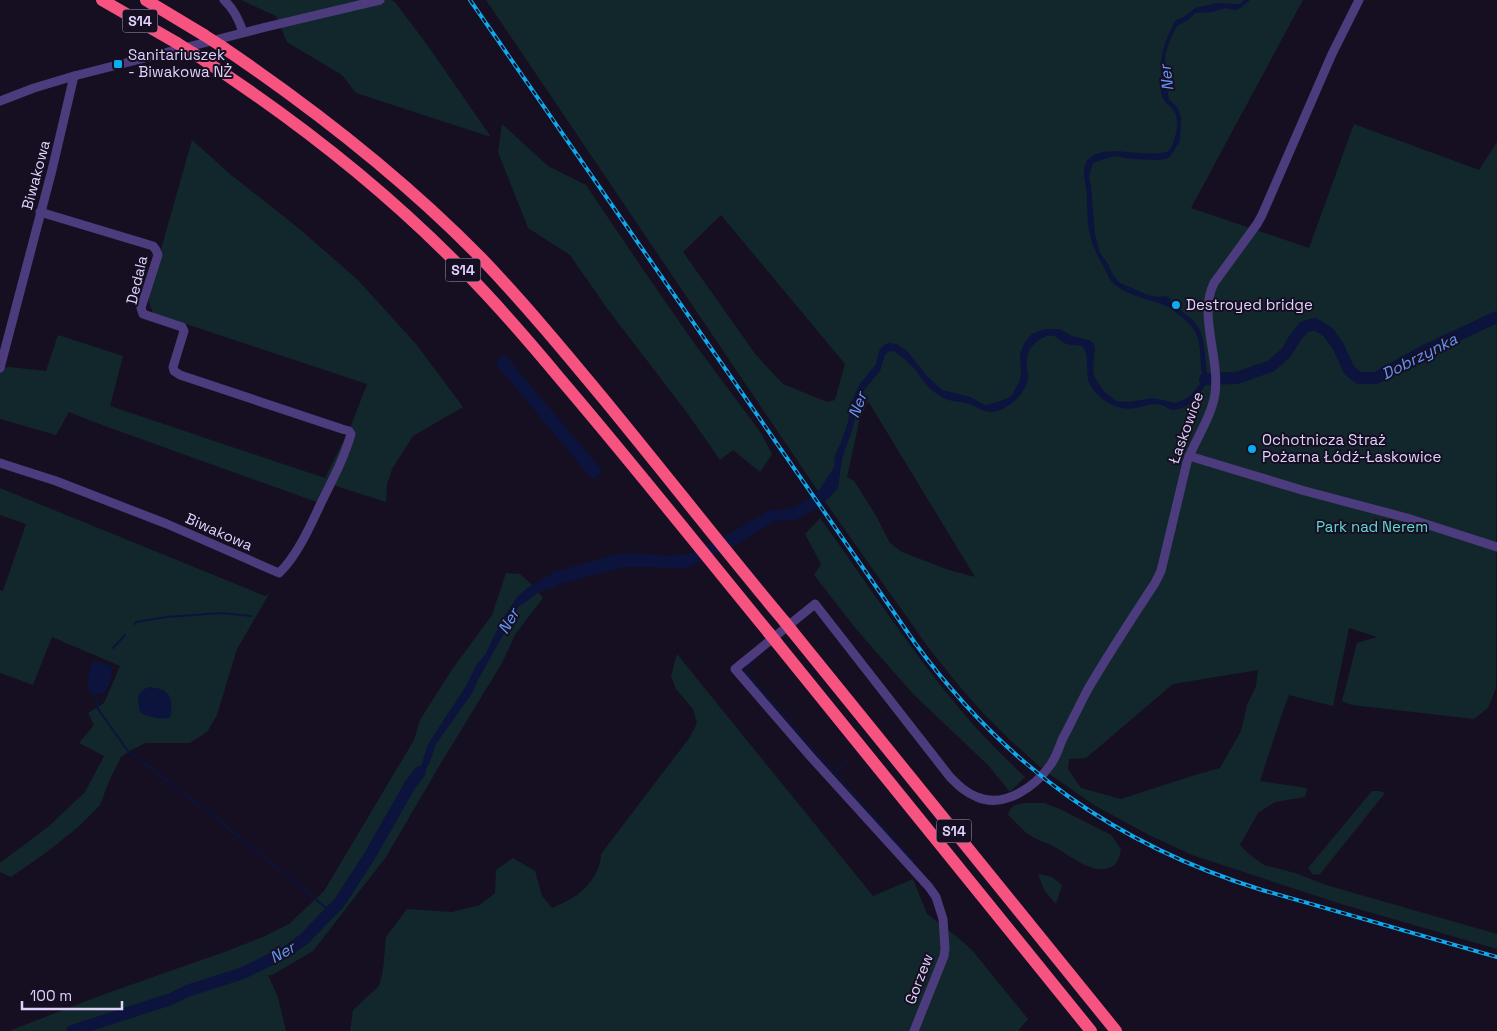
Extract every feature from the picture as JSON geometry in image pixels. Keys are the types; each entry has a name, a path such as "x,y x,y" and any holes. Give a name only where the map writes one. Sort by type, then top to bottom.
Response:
{"highway":[{"name":"S14","path":"102,0 193,53 265,101 342,158 412,220 471,278 519,330 615,443 1091,1031"},
{"name":"S14","path":"146,0 204,35 281,86 328,122 437,215 482,259 547,331 1116,1031"}],"street":[{"path":"224,0 232,7 244,32"},
{"path":"0,101 38,86 74,76 244,32 380,0"},
{"name":"Łaskowice","path":"987,800 1011,798 1041,777 1051,764 1079,705 1161,571 1189,456 1210,411 1215,390 1215,370 1208,308 1210,292 1214,282 1262,215 1332,54 1359,0"},
{"name":"Biwakowa","path":"0,368 52,170 74,76"},
{"name":"Dedala","path":"40,212 153,246 158,255 141,308 143,314 182,327 184,331 173,367 174,371 180,375 349,431 351,434"},
{"name":"Biwakowa","path":"0,463 56,481 167,524 279,573 287,565 310,525 346,452 351,434"},
{"path":"1189,456 1407,518 1497,547"},
{"name":"Gorzew","path":"914,1031 944,956 945,936 936,897 735,669 815,604 950,777 964,790 978,798 987,800"}],"green space":[{"path":"241,0 391,0 395,2 491,137 356,93 342,75 287,42 276,16"},
{"name":"Park nad Nerem","path":"486,0 1303,0 1191,208 1309,248 1354,124 1479,170 1497,142 1496,688 1488,708 1474,719 1352,705 1342,701 1357,643 1377,637 1349,628 1333,706 1289,695 1260,781 1307,788 1305,797 1275,802 1258,813 1240,845 1264,865 1295,873 1326,885 1497,934 1497,949 1341,904 1192,855 1149,835 1094,805 1048,773 1047,762 1041,768 984,714 960,687 928,647 826,503","holes":["721,215 845,364 835,400 827,402 783,384 756,355 683,252","868,401 975,577 946,569 902,552 890,543 875,514 854,481 847,477 859,422","1258,670 1256,686 1247,705 1241,731 1220,768 1121,799 1081,788 1068,769 1069,759 1086,758 1173,684"]},
{"path":"502,124 548,166 586,185 694,343 761,433 772,454 760,472 733,450 720,460 688,414 609,311 570,255 528,228 498,152"},
{"path":"192,140 231,175 297,227 357,279 416,344 463,407 413,436 392,469 387,484 386,502 330,484 317,502 69,412 56,435 0,419 0,368 9,367 46,371 58,335 123,356 110,406 325,478 352,423 367,384 153,313 148,295"},
{"path":"0,488 265,596 269,594 237,649 217,715 207,732 190,743 146,743 121,757 100,805 77,828 11,877 0,872 0,863 48,827 85,792 104,756 79,743 94,725 88,713 104,703 120,666 52,637 33,685 0,673 0,590 3,591 26,524 0,515"},
{"path":"820,518 908,643 945,691 979,731 1025,777 1010,792 988,765 913,694 856,629 814,575 821,564 805,534"},
{"path":"506,573 520,574 543,598 516,633 502,663 386,857 313,951 272,975 268,975 278,997 286,1031 9,1031 102,995 227,951 263,937 289,924 324,891 414,740 420,720 451,671 492,615"},
{"path":"677,654 873,896 913,879 927,914 972,950 1028,1019 1018,1031 350,1031 353,1010 379,986 383,970 386,937 407,909 452,912 480,905 495,893 496,870 513,858 535,871 542,896 552,908 574,897 586,887 597,871 601,854 690,737 697,723 693,709 676,689 671,676"},
{"path":"1372,791 1385,793 1320,874 1313,875 1308,868"},
{"path":"1025,803 1044,803 1111,835 1121,849 1116,863 1106,869 1090,867 1028,834 1008,815 1012,807"},
{"path":"1038,874 1052,877 1062,885 1056,904 1044,890"}],"water":[{"path":"1244,0 1250,0 1239,9 1225,8 1213,12 1195,13 1188,20 1177,26 1170,40 1165,55 1166,83 1169,99 1178,108 1181,118 1180,141 1172,154 1168,158 1160,160 1114,156 1093,163 1089,176 1095,234 1100,253 1113,275 1120,283 1148,295 1169,297 1174,304 1194,321 1202,336 1207,372 1210,377 1214,377 1214,382 1207,383 1193,401 1179,409 1173,410 1158,404 1128,409 1115,406 1093,390 1087,375 1087,360 1082,346 1064,343 1050,335 1038,341 1031,348 1026,362 1028,379 1019,396 1009,406 997,411 988,412 969,404 943,398 924,382 915,369 903,358 894,351 888,352 885,355 880,371 865,389 860,399 842,459 838,488 829,498 813,511 795,520 774,521 735,545 686,568 625,567 559,584 542,591 519,606 473,692 436,744 430,762 415,788 404,782 415,775 422,763 428,744 466,686 477,664 485,655 502,620 517,597 526,589 554,572 618,554 635,553 670,556 688,554 722,538 768,511 793,508 819,490 834,467 835,455 848,422 850,406 859,385 876,364 879,351 888,343 897,344 908,352 927,376 942,390 970,397 985,405 1012,395 1020,380 1020,354 1023,346 1032,334 1045,329 1060,329 1072,336 1089,340 1093,343 1095,348 1094,376 1103,390 1116,401 1128,402 1153,398 1176,403 1191,395 1203,377 1198,338 1191,326 1168,307 1127,292 1110,280 1095,251 1090,235 1084,168 1089,159 1102,152 1121,151 1150,154 1169,151 1173,143 1177,122 1173,110 1162,96 1161,68 1166,41 1172,27 1176,20 1184,17 1195,8 1218,3 1240,4"},
{"path":"504,355 603,472 594,479 591,478 496,364"},
{"path":"94,661 109,665 112,668 108,688 104,693 91,693 89,691 89,676"},
{"path":"149,687 161,689 168,694 171,702 171,715 169,718 153,717 140,712 139,694"}],"waterway":[{"name":"Dobrzynka","path":"1205,379 1237,378 1271,366 1286,353 1304,327 1315,324 1328,332 1338,346 1349,370 1359,378 1376,378 1424,351 1497,317"},
{"path":"135,624 136,622 167,617 221,613 251,616"},
{"path":"113,648 125,635"},
{"path":"752,661 745,672 913,862"},
{"path":"95,693 98,709 128,751 215,817 331,912"},
{"path":"835,772 846,762"},
{"name":"Ner","path":"72,1031 243,973 286,952 304,939 339,903 369,857 410,785 420,772"}],"railway":[{"path":"470,0 915,643 950,687 987,727 1026,763 1068,796 1112,825 1159,850 1209,872 1262,890 1497,957"}],"place":[{"name":"Sanitariuszek - Biwakowa NŻ","path":"118,64"},
{"name":"Destroyed bridge","path":"1176,305"},
{"name":"Ochotnicza Straż Pożarna Łódź-Łaskowice","path":"1252,449"}]}
